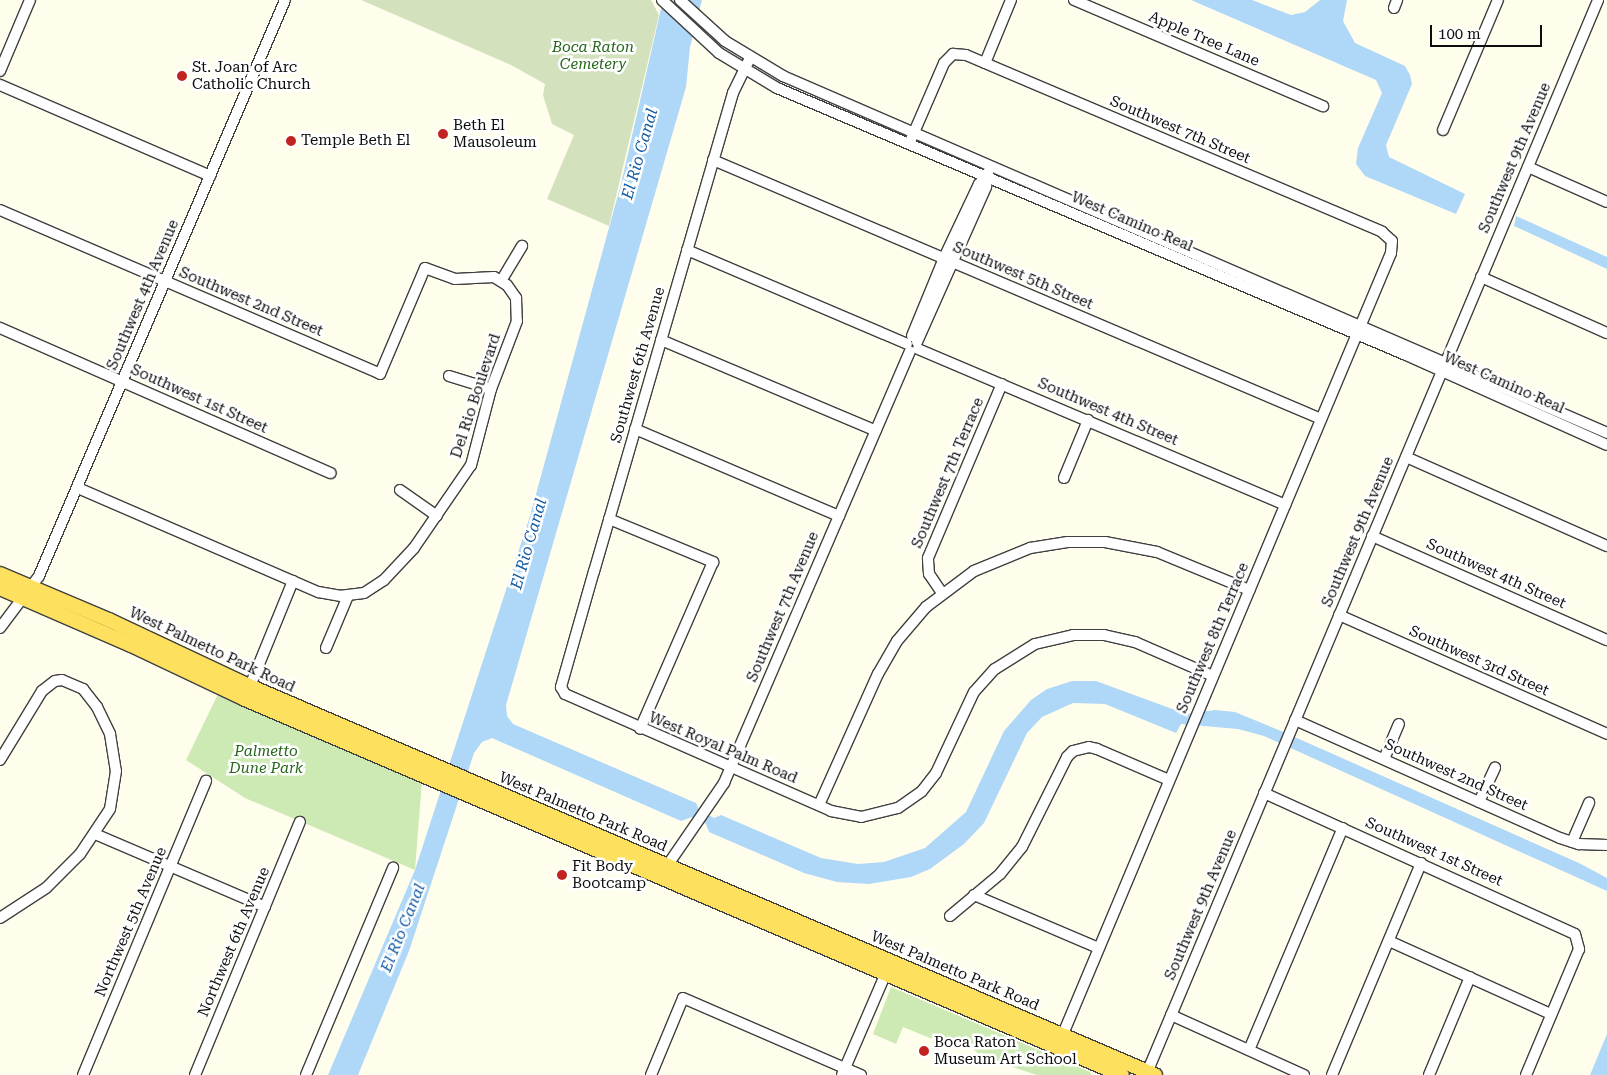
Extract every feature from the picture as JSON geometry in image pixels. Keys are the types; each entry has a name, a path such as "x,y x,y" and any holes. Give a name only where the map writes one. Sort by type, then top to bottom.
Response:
{"main road":[{"name":"West Palmetto Park Road","path":"0,574 28,593 247,693 421,776 486,795 608,840 889,967 1060,1040 1149,1074"},
{"name":"West Palmetto Park Road","path":"0,588 28,593"},
{"name":"West Palmetto Park Road","path":"247,693 427,762 557,834 889,967"},
{"path":"557,834 568,830 598,842 608,840"},
{"path":"614,858 627,858 660,871 667,866"},
{"name":"West Palmetto Park Road","path":"1060,1040 1091,1061 1122,1075"}],"street":[{"name":"Southwest 4th Avenue","path":"0,628 28,593 78,488 284,0"},
{"name":"West Camino Real","path":"662,0 696,34 743,70 789,93 909,144 1185,249 1361,324 1607,433"},
{"name":"West Camino Real","path":"680,0 713,32 750,58 783,76 914,132 987,174 1357,334 1607,445"},
{"path":"985,62 1011,0"},
{"name":"Apple Tree Lane","path":"1074,0 1323,106"},
{"path":"1443,130 1498,0"},
{"name":"Southwest 9th Avenue","path":"1149,1074 1171,1015 1598,0"},
{"path":"0,71 28,1"},
{"path":"696,34 713,32"},
{"name":"Southwest 7th Street","path":"914,132 944,63 953,54 966,55 1382,232 1392,240"},
{"name":"Southwest 6th Avenue","path":"562,683 713,160 736,84 750,58"},
{"path":"0,85 210,176"},
{"path":"909,144 914,132"},
{"name":"Southwest 5th Street","path":"713,160 1321,419"},
{"path":"1528,167 1607,202"},
{"name":"Southwest 7th Avenue","path":"667,866 713,802 731,768 949,260 978,184 987,174"},
{"name":"Southwest 2nd Street","path":"0,210 380,374 425,268 455,279 487,276 501,281"},
{"name":"Southwest 8th Terrace","path":"1060,1040 1391,253 1392,240"},
{"path":"501,281 522,246"},
{"path":"1180,259 1185,249"},
{"name":"Southwest 4th Street","path":"687,250 1285,504"},
{"path":"1481,277 1607,333"},
{"name":"Del Rio Boulevard","path":"293,581 325,594 348,596 364,592 384,580 414,548 437,516 471,465 491,389 518,313 516,298 501,281"},
{"name":"Southwest 1st Street","path":"0,328 331,473"},
{"path":"661,340 876,431"},
{"path":"449,376 491,389"},
{"name":"Southwest 7th Terrace","path":"942,593 929,574 928,558 1002,384"},
{"path":"1064,478 1088,420"},
{"path":"635,429 839,516"},
{"path":"1406,457 1607,546"},
{"path":"78,488 293,581 247,693"},
{"path":"400,490 437,516"},
{"path":"609,519 712,562 640,728"},
{"name":"Southwest 4th Street","path":"1372,536 1607,640"},
{"path":"819,806 888,654 910,623 942,593 974,571 1009,555 1053,544 1083,541 1120,544 1157,552 1249,590"},
{"path":"326,648 348,596"},
{"name":"Southwest 3rd Street","path":"1339,615 1607,734"},
{"name":"West Royal Palm Road","path":"562,683 565,694 571,699 819,806 853,816 884,814 911,801 927,785 966,705 984,680 1008,659 1035,644 1073,635 1112,636 1134,642 1213,676"},
{"path":"0,760 48,685 62,680 76,684 88,695 104,720 115,756 113,802 95,834 58,877 0,918"},
{"name":"Southwest 2nd Street","path":"1295,720 1572,842 1607,845"},
{"path":"1384,760 1399,724"},
{"path":"950,916 1000,874 1022,847 1052,792 1067,757 1081,748 1097,749 1169,780"},
{"path":"1479,802 1495,766"},
{"name":"Northwest 5th Avenue","path":"83,1075 206,781"},
{"name":"Southwest 1st Street","path":"1264,793 1569,929 1575,934 1579,949 1551,1014"},
{"path":"1572,842 1589,802"},
{"name":"Northwest 6th Avenue","path":"195,1075 300,822"},
{"path":"1249,1050 1343,828"},
{"path":"95,834 265,907"},
{"path":"1332,1075 1421,863"},
{"path":"306,1075 393,868"},
{"path":"974,895 1098,948"},
{"path":"1389,941 1551,1014 1526,1075"},
{"path":"844,1072 889,967"},
{"path":"1429,1075 1470,977"},
{"path":"651,1075 683,998 844,1072 861,1075"},
{"path":"1171,1015 1304,1075"},
{"path":"1091,1061 1095,1075"}],"green space":[{"name":"Boca Raton Cemetery","path":"361,0 651,0 659,15 609,226 547,199 574,135 552,124 543,95 545,84 511,65"},
{"name":"Palmetto Dune Park","path":"219,692 422,781 415,870 245,798 186,760"},
{"path":"891,987 1090,1072 1092,1075 1037,1075 982,1057 972,1048 937,1037 935,1040 903,1027 896,1044 873,1034"}],"water":[{"name":"El Rio Canal","path":"663,0 702,0 690,47 686,87 506,705 507,716 513,724 696,803 699,810 714,818 721,815 821,858 858,864 884,862 925,848 966,812 1004,731 1031,700 1047,689 1072,681 1096,681 1186,714 1215,710 1235,712 1579,863 1607,878 1607,891 1264,736 1238,729 1181,724 1176,733 1105,704 1073,703 1042,717 1027,733 984,823 964,844 930,869 911,877 869,884 837,882 804,873 709,832 706,824 692,817 681,821 492,738 482,742 474,753 409,951 358,1075 328,1075 415,870 530,516 621,184"},
{"path":"1191,0 1252,0 1291,15 1305,12 1320,0 1347,0 1343,21 1355,43 1405,66 1410,75 1412,84 1386,145 1389,157 1465,194 1456,214 1365,176 1356,164 1358,148 1382,93 1376,80"},
{"path":"1516,216 1607,257 1607,269 1514,226"},
{"path":"1607,1034 1607,1075 1590,1075"}],"place":[{"name":"St. Joan of Arc Catholic Church","path":"182,76"},
{"name":"Beth El Mausoleum","path":"443,134"},
{"name":"Temple Beth El","path":"291,141"},
{"name":"Fit Body Bootcamp","path":"562,875"},
{"name":"Boca Raton Museum Art School","path":"924,1051"}]}
